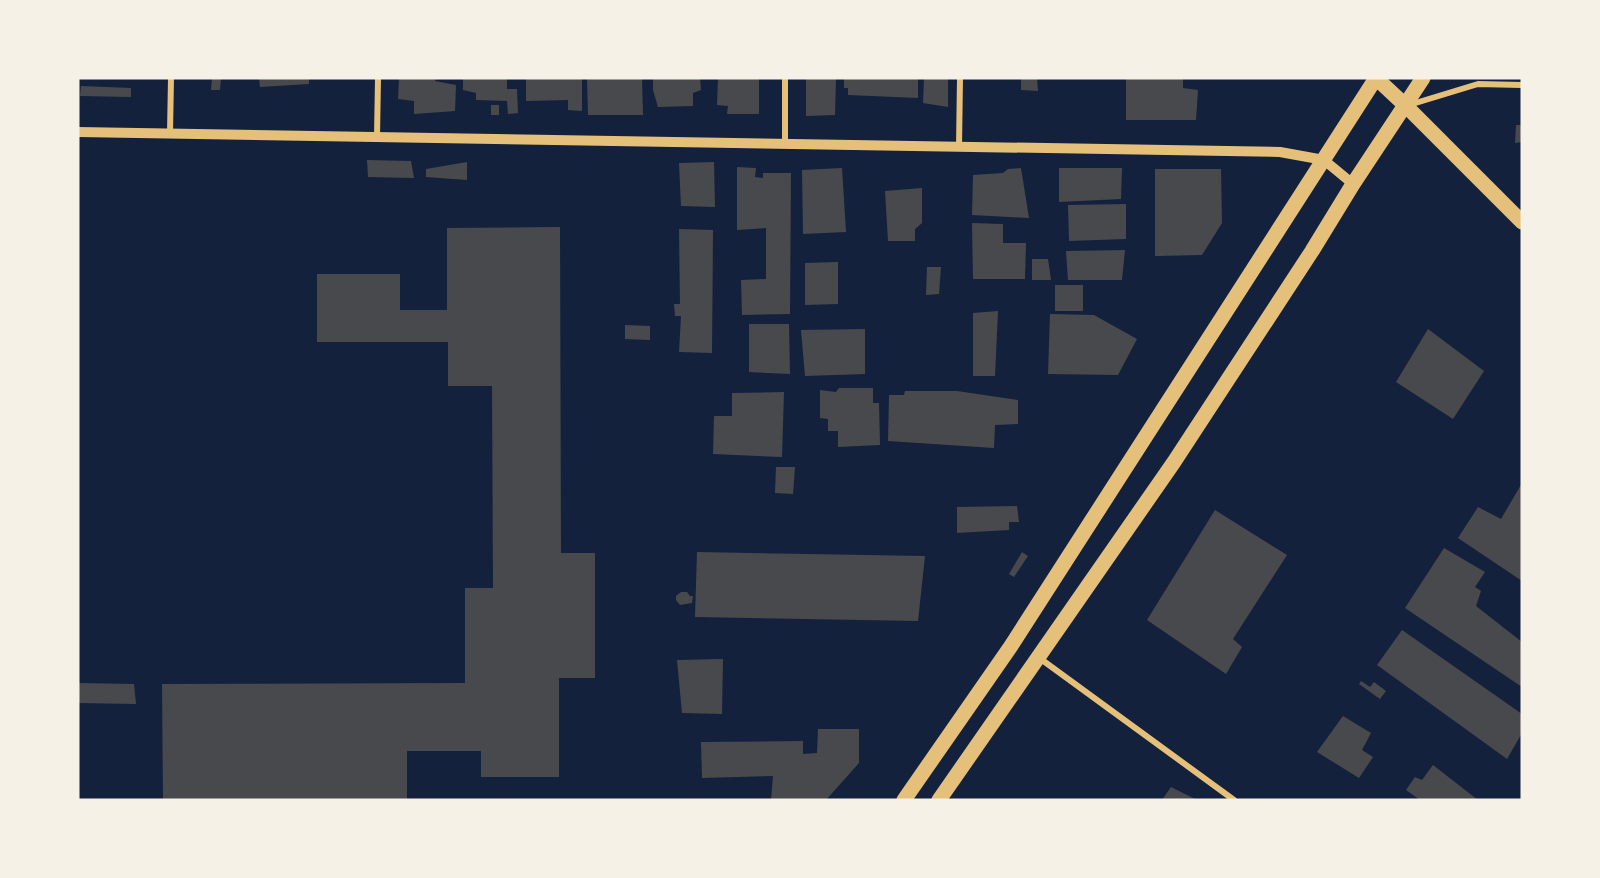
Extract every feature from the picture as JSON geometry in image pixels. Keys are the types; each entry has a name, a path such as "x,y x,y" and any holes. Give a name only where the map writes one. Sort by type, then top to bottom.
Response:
{"main road":[{"path":"904,800 1011,645 1376,78 1522,222"},
{"path":"939,800 1174,462 1424,78"}],"street":[{"path":"170,133 171,78"},
{"path":"377,137 378,78"},
{"path":"784,78 785,144"},
{"path":"959,147 960,78"},
{"path":"1406,106 1478,84 1522,85"},
{"path":"78,132 1280,152 1324,160 1353,184"},
{"path":"1038,657 1234,800"}],"building":[{"path":"212,78 221,78 220,90 211,90"},
{"path":"259,78 309,78 309,84 260,87"},
{"path":"399,78 436,78 435,81 456,85 455,111 414,114 414,101 398,99"},
{"path":"463,78 507,78 507,89 517,89 518,113 508,114 507,101 476,100 476,93 463,90"},
{"path":"526,78 582,78 582,111 568,110 568,100 526,101"},
{"path":"587,78 642,78 643,115 588,115"},
{"path":"653,78 700,78 701,90 693,93 693,106 658,107 653,90"},
{"path":"718,78 759,78 759,114 727,114 728,106 717,105"},
{"path":"806,78 836,78 835,115 806,116"},
{"path":"844,78 918,78 918,98 848,95 848,88 844,88"},
{"path":"924,78 948,78 948,107 923,103"},
{"path":"1021,78 1037,78 1038,91 1021,90"},
{"path":"1126,78 1183,78 1183,88 1198,90 1196,120 1126,120"},
{"path":"81,86 131,88 131,97 80,96"},
{"path":"491,105 499,105 499,115 491,115"},
{"path":"1516,125 1522,125 1522,142 1515,143"},
{"path":"367,160 411,161 414,178 368,177"},
{"path":"467,162 467,180 426,177 426,169"},
{"path":"714,162 715,207 681,206 679,163"},
{"path":"737,167 756,168 755,177 763,178 763,173 791,173 790,314 742,315 741,280 766,279 766,228 737,230"},
{"path":"842,168 846,232 803,234 802,170"},
{"path":"1021,168 1029,218 972,215 973,175 1003,173 1008,169"},
{"path":"1059,168 1122,168 1121,199 1059,202"},
{"path":"1155,169 1221,169 1222,223 1202,255 1155,256"},
{"path":"922,188 922,223 915,229 915,241 888,241 885,191"},
{"path":"1126,204 1126,239 1069,241 1068,205"},
{"path":"972,223 1003,224 1003,243 1026,243 1025,279 973,279"},
{"path":"560,227 561,553 595,553 595,678 559,678 559,777 481,777 481,751 407,751 407,800 163,800 162,684 465,683 465,588 493,588 492,386 448,386 448,342 317,342 317,274 400,274 400,310 447,310 447,228"},
{"path":"679,229 713,230 712,353 679,352 681,316 675,316 674,304 680,304"},
{"path":"1125,250 1122,280 1068,280 1066,251"},
{"path":"1032,259 1048,259 1051,280 1032,280"},
{"path":"838,262 838,304 805,305 805,263"},
{"path":"927,267 941,267 939,294 926,295"},
{"path":"1055,285 1083,285 1083,311 1055,311"},
{"path":"998,311 995,376 973,376 973,313"},
{"path":"1050,314 1094,315 1137,339 1118,375 1048,374"},
{"path":"749,324 789,324 790,374 749,372"},
{"path":"625,325 650,326 650,340 625,339"},
{"path":"865,329 865,374 805,376 801,330"},
{"path":"1428,329 1484,371 1453,419 1396,382"},
{"path":"839,388 873,388 873,403 879,403 880,445 838,447 838,431 828,431 828,419 820,418 820,390 836,392"},
{"path":"905,391 957,391 1018,400 1018,424 995,425 994,448 888,441 889,395 904,395"},
{"path":"784,392 782,457 713,454 714,416 732,416 732,393"},
{"path":"776,467 795,467 793,494 775,493"},
{"path":"1522,483 1522,581 1458,538 1478,507 1501,519"},
{"path":"1017,506 1019,522 1009,522 1009,530 957,533 957,507"},
{"path":"1215,510 1287,555 1233,639 1242,647 1226,674 1147,620"},
{"path":"1444,548 1485,572 1475,587 1481,591 1476,606 1522,642 1522,687 1405,608"},
{"path":"697,552 925,556 918,621 695,617"},
{"path":"1022,552 1028,556 1014,577 1009,574"},
{"path":"681,592 687,592 693,596 692,603 680,605 676,596"},
{"path":"1402,630 1522,714 1522,733 1507,759 1377,665"},
{"path":"723,659 722,714 682,713 677,660"},
{"path":"1361,681 1370,687 1374,682 1386,691 1380,699 1359,684"},
{"path":"78,683 134,684 136,704 78,703"},
{"path":"1343,716 1371,733 1362,750 1373,757 1359,778 1317,752"},
{"path":"818,729 859,729 859,763 826,800 771,800 773,776 702,778 701,742 803,741 803,754 817,753"},
{"path":"1433,765 1478,800 1420,800 1406,790 1415,777 1422,780"},
{"path":"1171,787 1197,800 1162,800"}]}
